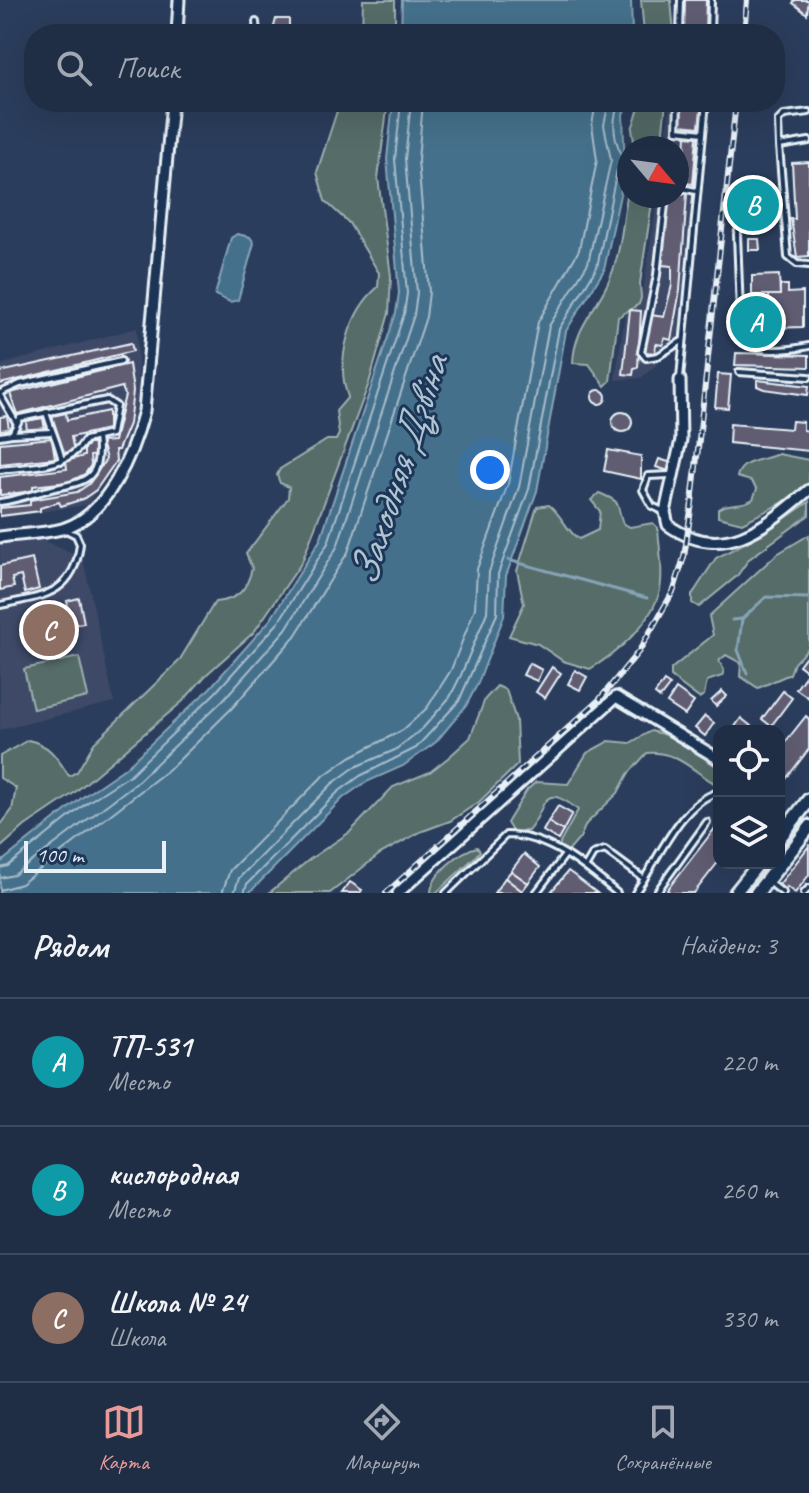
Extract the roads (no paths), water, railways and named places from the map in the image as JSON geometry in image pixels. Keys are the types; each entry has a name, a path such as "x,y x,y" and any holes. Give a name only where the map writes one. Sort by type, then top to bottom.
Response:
{"main road":[{"path":"785,826 806,809"},
{"path":"757,893 809,827"},
{"path":"736,893 755,869"}],"street":[{"path":"179,24 182,3"},
{"path":"0,537 64,529 92,511 118,477 140,425 173,112"},
{"path":"680,380 681,440 665,512 668,525 687,538 723,542 744,537 809,490"},
{"path":"398,893 616,697 713,755"}],"lane":[{"path":"680,24 681,0"},
{"path":"710,24 711,0"},
{"path":"678,112 677,130 703,133"},
{"path":"680,380 705,112"},
{"path":"809,112 784,115 778,121 788,257 797,264 809,265"},
{"path":"779,146 809,141"},
{"path":"689,190 696,191"},
{"path":"665,208 657,275 641,352 646,358 658,356 683,340"},
{"path":"745,212 737,234 741,339 747,347 757,349 809,346"},
{"path":"17,424 0,394 20,384 121,361"},
{"path":"739,372 809,377"},
{"path":"0,470 62,461 77,454 85,440 111,434 116,406 107,400 20,418 12,434"},
{"path":"46,412 62,461"},
{"path":"0,436 51,432"},
{"path":"0,502 76,486 89,478 100,460 97,437"},
{"path":"665,512 652,506 643,490 648,476 673,475"},
{"path":"0,605 54,594 62,587 74,568 80,544 76,535 64,529"},
{"path":"635,893 669,839 699,802 713,795"},
{"path":"656,893 707,822"},
{"path":"446,893 506,835 536,839 586,866 617,893"},
{"path":"586,866 593,854 605,850 644,879"},
{"path":"536,893 565,855"},
{"path":"767,880 783,893"},
{"path":"804,893 809,888"}],"water":[{"path":"402,0 631,0 632,24 401,24"},
{"name":"Заходняя Дзвіна","path":"392,112 624,112 624,136 617,136 617,208 604,270 566,331 537,491 506,576 504,616 466,706 436,742 403,766 364,783 343,798 249,893 0,893 0,863 84,796 125,768 210,688 271,619 320,540 396,313 399,293 387,159"},
{"path":"237,234 250,237 254,243 238,300 230,302 215,295 231,238"}],"waterway":[{"path":"508,560 647,598"},
{"path":"732,620 742,619 766,597 809,598"},
{"path":"742,619 738,650 747,673"}],"tram line":[{"path":"785,848 809,818"},
{"path":"743,893 762,869"}],"railway":[{"path":"745,24 747,0"},
{"path":"386,893 600,699 639,651 674,590 684,557 692,503 735,112"}],"place":[{"name":"кислородная","path":"753,205"},
{"name":"ТП-531","path":"756,322"},
{"name":"Школа № 24","path":"49,630"}]}
